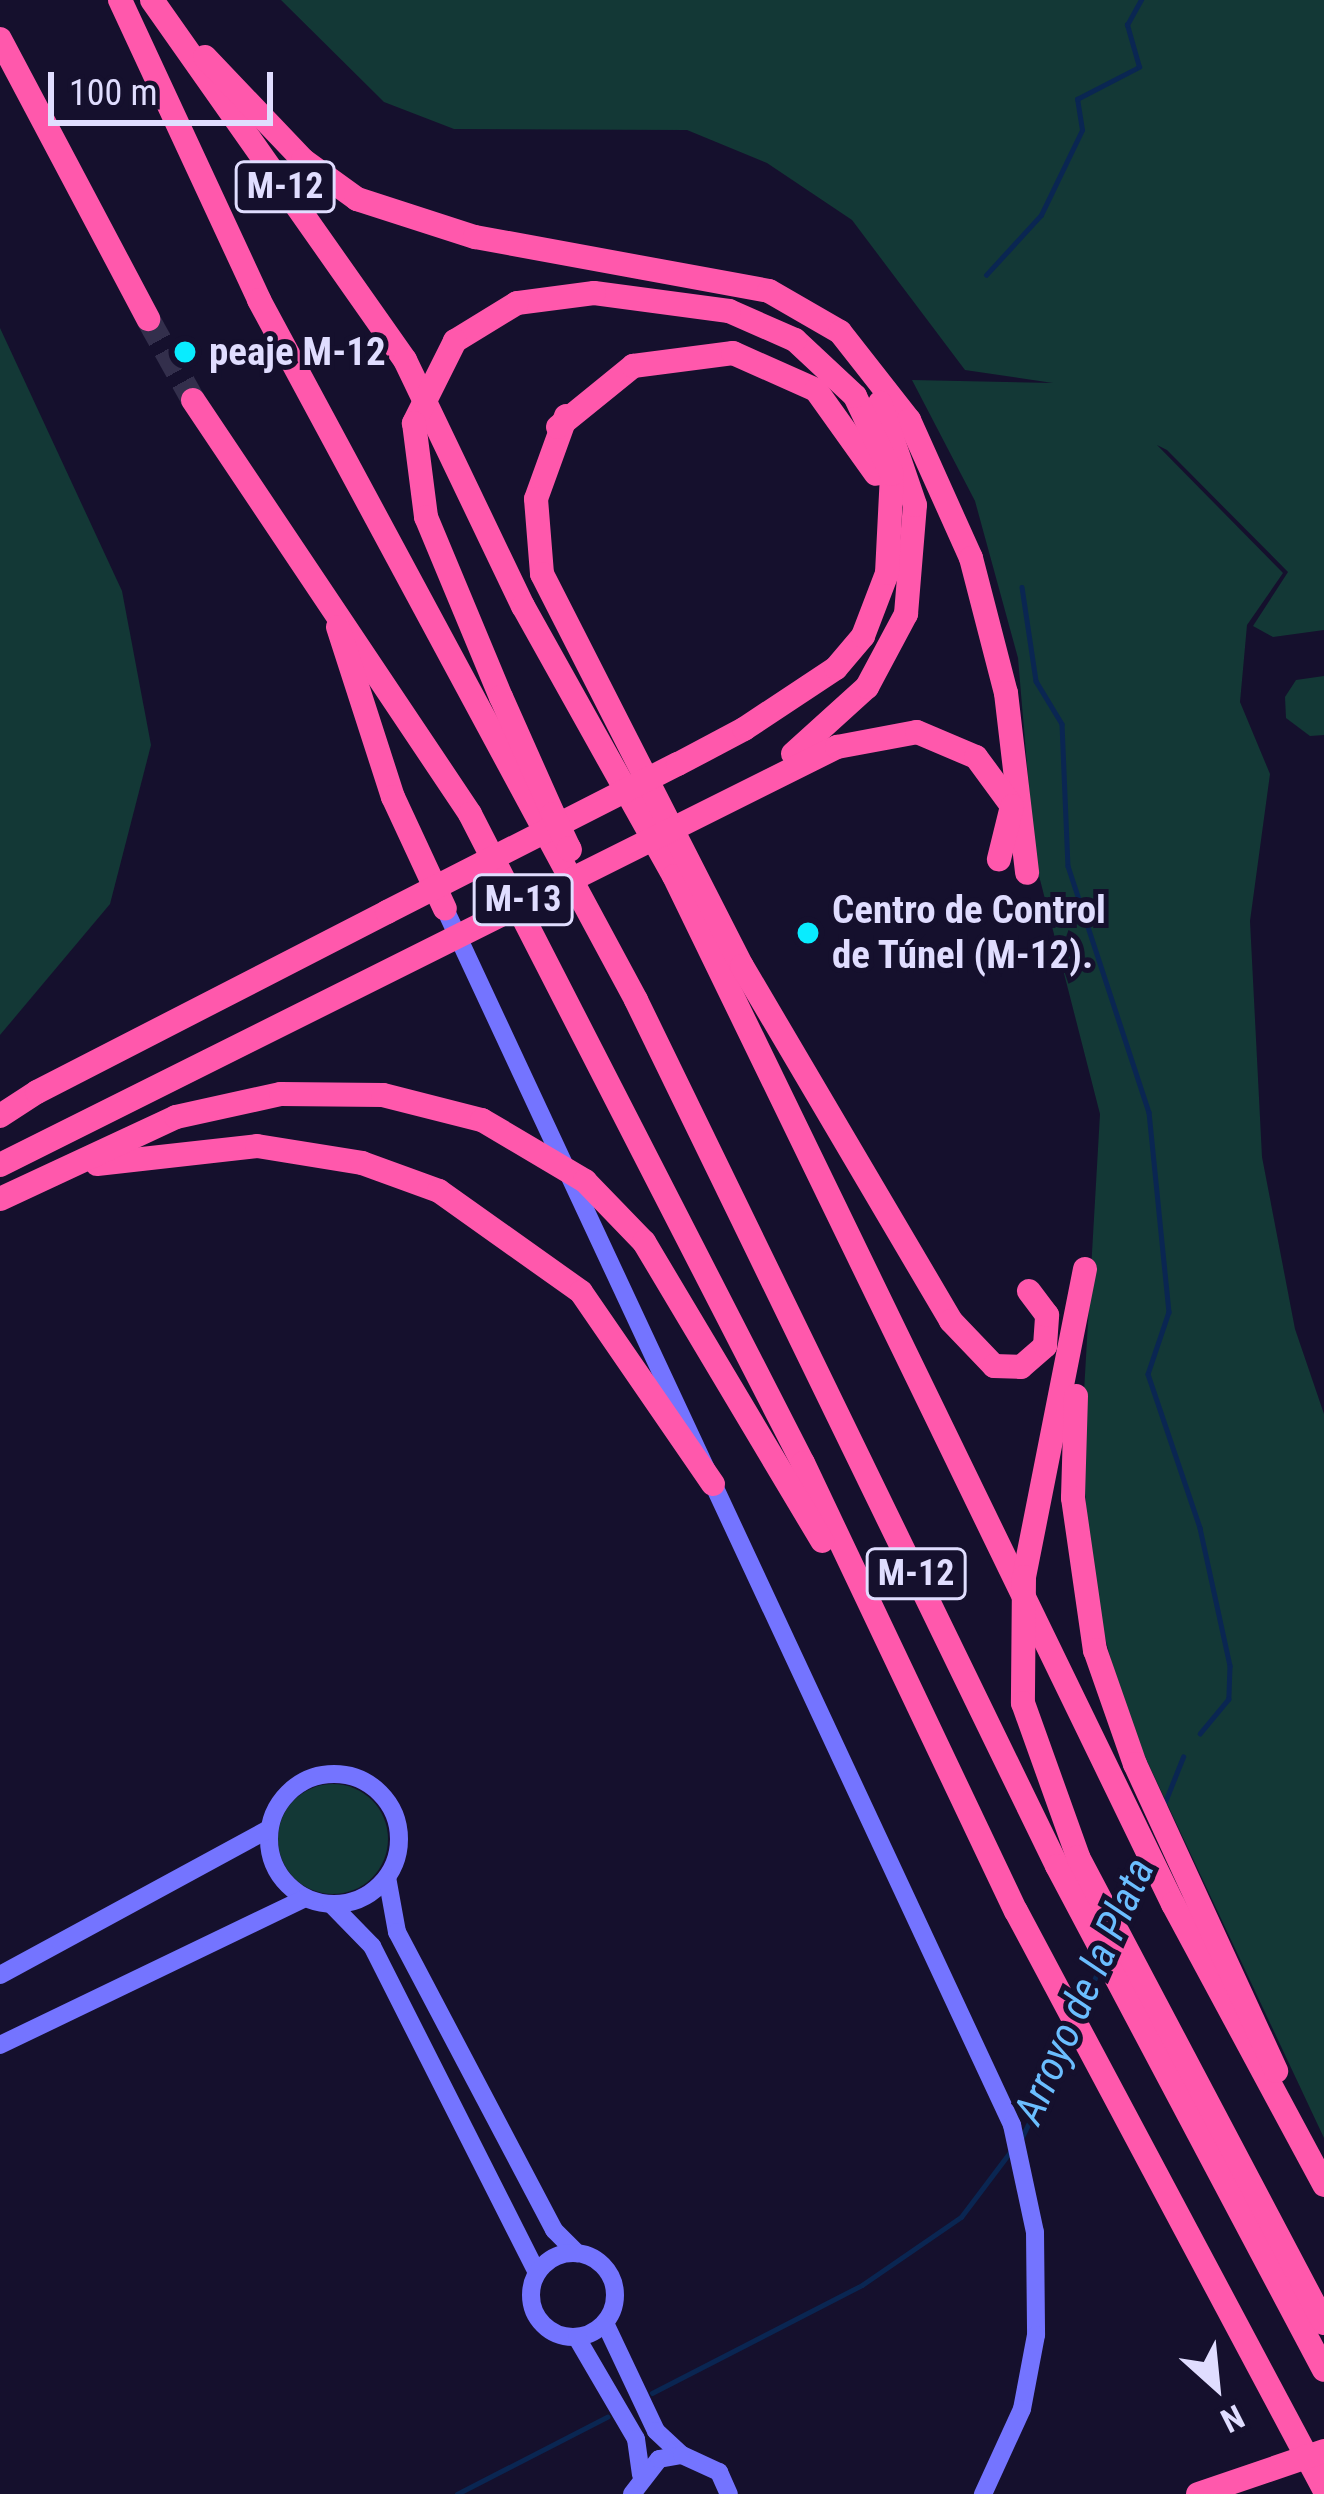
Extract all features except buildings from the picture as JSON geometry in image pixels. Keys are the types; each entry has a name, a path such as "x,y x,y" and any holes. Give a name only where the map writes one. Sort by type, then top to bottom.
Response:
{"highway":[{"name":"M-12","path":"120,0 291,363 531,788 1068,1861 1144,2038 1324,2370"},
{"name":"M-12","path":"153,0 354,276 413,377 573,694 615,745 682,872 1119,1795 1183,1897"},
{"path":"153,0 303,160 357,199 475,237 738,284 840,332 888,386 942,483 1002,674 1027,873"},
{"path":"0,39 148,319"},
{"path":"738,284 811,326 874,393 907,464 918,544 906,614 867,687 767,774"},
{"path":"531,788 440,555 412,459 434,369 492,312 541,296 628,295 729,311 795,340 856,396 877,434 897,518 887,573"},
{"path":"573,694 535,602 522,525 541,448 566,416 654,358 705,351 778,365 864,445 885,513 887,573"},
{"name":"M-12","path":"193,400 470,814 803,1463 864,1609 1016,1911 1324,2489"},
{"path":"566,416 540,478 537,554 615,745"},
{"name":"M-13","path":"0,1115 745,729 836,668 863,636 887,573"},
{"path":"334,613 419,848 446,909"},
{"path":"767,774 886,733 944,738 1006,794 1014,832 999,859"},
{"name":"M-13","path":"0,1165 767,774"},
{"path":"682,872 883,1211 994,1366 1021,1367 1045,1346 1047,1315 1029,1291"},
{"path":"0,1105 37,1092"},
{"path":"2,1198 176,1117 264,1096 383,1095 482,1120 585,1180 644,1242 864,1609"},
{"path":"2,1198 123,1156 209,1146 320,1153 401,1176 492,1220 581,1292 713,1484"},
{"path":"1085,1269 1018,1646 1036,1756 1068,1861 1151,1999 1324,2323"},
{"path":"1077,1330 1078,1556 1135,1764 1183,1897 1320,2176"},
{"path":"1198,2494 1324,2454"},
{"path":"1244,2494 1324,2454"}],"street":[{"path":"446,909 604,1235 713,1484 953,1981 1012,2125 1037,2271 1032,2372 1011,2438 982,2494"},
{"path":"0,1975 269,1829 302,1782 358,1778 397,1820 387,1877 397,1932 554,2230 577,2253 609,2272 605,2323 656,2431 682,2455 719,2472 733,2493"},
{"path":"269,1829 275,1869 304,1898 331,1904 372,1946 537,2273 534,2313 577,2338 636,2439 640,2475 632,2494"},
{"path":"331,1904 387,1877"},
{"path":"0,2045 304,1898"},
{"path":"537,2273 577,2253"},
{"path":"577,2338 605,2323"},
{"path":"968,2494 1011,2438"},
{"path":"640,2475 682,2455"}],"green space":[{"path":"281,0 1324,0 1324,630 1273,637 1253,626 1288,572 1157,445 1283,573 1247,625 1240,702 1270,774 1250,921 1262,1157 1295,1329 1324,1414 1324,2138 1125,1714 1093,1591 1081,1444 1100,1114 1035,860 1018,658 975,501 912,380 1053,383 965,370 852,220 767,163 687,130 454,129 384,102"},
{"path":"0,328 122,591 151,745 110,904 0,1035"},
{"path":"1324,676 1324,735 1310,736 1286,718 1285,697 1296,680"},
{"path":"333,1784 354,1788 372,1800 384,1818 388,1839 384,1860 372,1878 354,1890 333,1894 312,1890 294,1878 282,1860 278,1839 282,1818 294,1800 312,1788"}],"waterway":[{"name":"Arroyo de la Plata","path":"986,275 1041,215 1082,130 1077,99 1139,67 1127,25 1141,0"},
{"name":"Arroyo de la Plata","path":"1022,587 1036,681 1062,724 1068,866 1149,1112 1169,1312 1148,1374 1200,1528 1230,1666 1229,1699 1200,1734"},
{"name":"Arroyo de la Plata","path":"1163,1807 1183,1757"},
{"name":"Arroyo de la Plata","path":"1121,1913 1141,1862"},
{"name":"Arroyo de la Plata","path":"1081,2013 1099,1968"},
{"name":"Arroyo de la Plata","path":"1022,2137 1072,2035"},
{"name":"Arroyo de la Plata","path":"652,2393 862,2285 961,2217 1011,2151"},
{"name":"Arroyo de la Plata","path":"457,2494 607,2417"}],"tunnel":[{"path":"148,319 193,400"}],"place":[{"name":"peaje M-12","path":"185,352"},
{"name":"Centro de Control de Túnel (M-12).","path":"808,933"}]}
